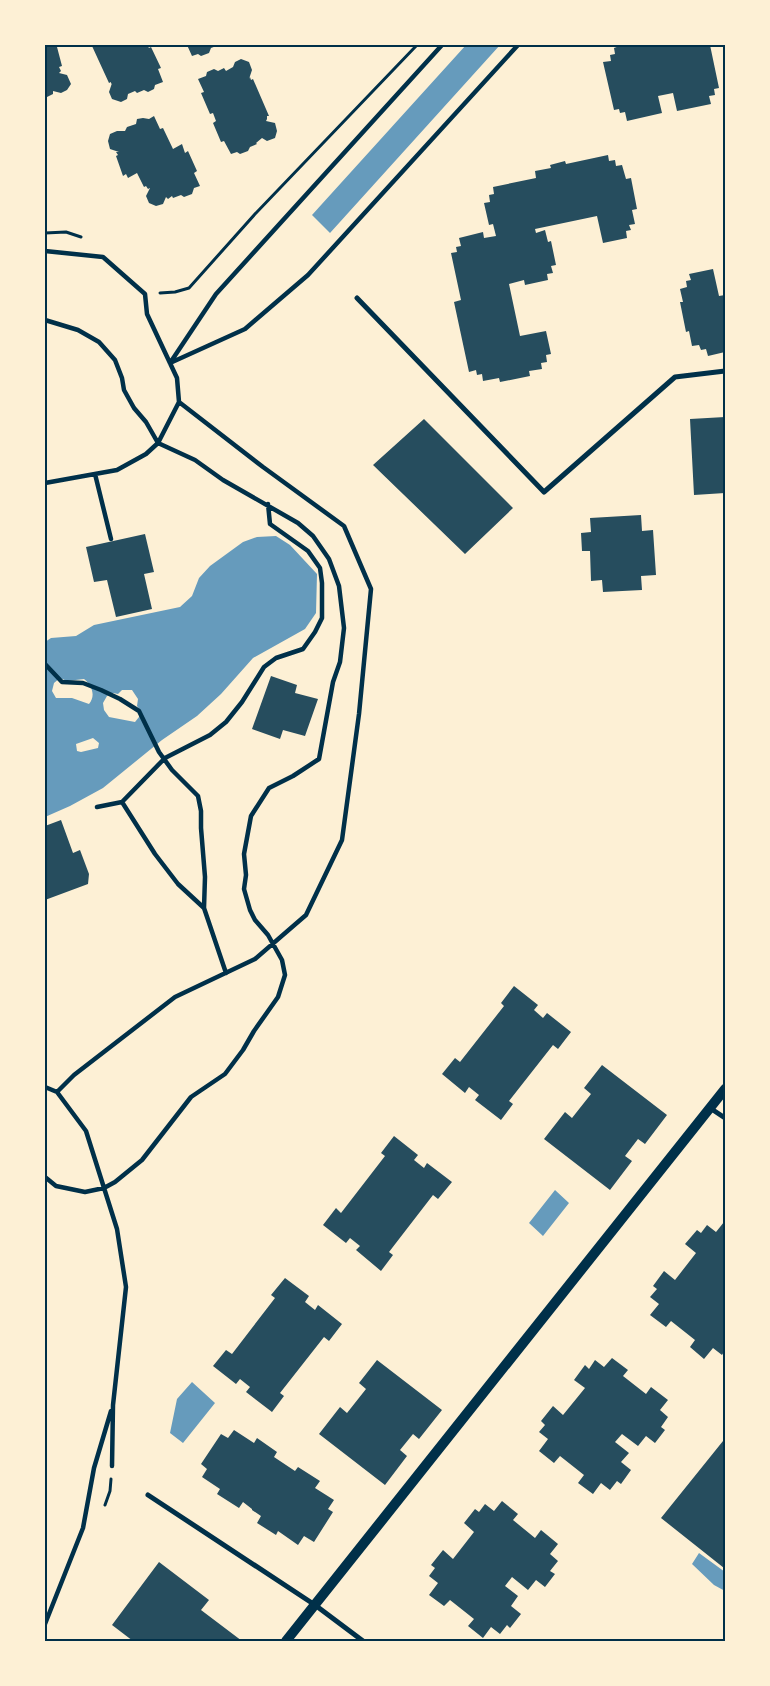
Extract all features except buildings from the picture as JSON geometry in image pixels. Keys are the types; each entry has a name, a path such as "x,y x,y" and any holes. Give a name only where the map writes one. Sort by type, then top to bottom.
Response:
{"main road":[{"path":"286,1641 725,1090"}],"street":[{"path":"170,363 216,294 442,45"},
{"path":"170,363 245,329 308,275 518,45"},
{"path":"45,251 102,257 145,294 147,314 177,378 179,402 158,443 146,454 117,470 45,483"},
{"path":"356,298 544,492 675,377 725,371"},
{"path":"45,320 78,330 99,342 115,360 122,378 124,390 158,443 194,460 223,480 268,504 298,523 308,532 330,558 339,586 344,628 340,662 333,682 326,729 319,759 293,776 269,788 251,816 247,834 244,854 246,875 244,889 255,920 268,935 282,960 284,976 278,997 254,1031 244,1050 225,1074 191,1097 142,1160 128,1172 104,1188 85,1192 56,1186 45,1177"},
{"path":"57,1092 74,1075 175,998 255,959 306,914 342,840 359,714 371,589 344,526 179,402"},
{"path":"95,474 111,539"},
{"path":"97,807 122,802 165,758 210,735 226,722 242,702 264,668 276,658 304,649 315,632 322,618 320,568 308,551 270,524 268,504"},
{"path":"45,664 62,682 83,683 114,696 139,711 159,752 172,770 198,796 201,811 205,876 204,908 226,973"},
{"path":"122,802 155,854 178,884 204,908"},
{"path":"45,1087 57,1092 86,1131 117,1229 126,1287 113,1405 112,1466"},
{"path":"710,1108 725,1118"},
{"path":"45,1624 83,1528 94,1468 113,1405"},
{"path":"148,1495 316,1605 363,1641"}],"path":[{"path":"154,294 175,292 189,288 255,214 417,45"}],"water":[{"path":"466,45 500,45 330,233 312,215"},
{"path":"276,536 290,545 317,574 316,613 305,629 253,658 221,694 197,716 162,740 103,788 45,817 45,642 51,638 76,636 94,625 180,607 192,596 199,578 210,566 243,542 257,537","holes":["60,678 67,681 84,679 87,681 93,694 89,704 72,698 56,698 52,691 54,683","122,690 132,690 138,699 137,706 140,710 139,717 135,722 109,717 104,710 103,703 107,696 113,693 118,694","93,738 99,743 98,748 81,752 77,751 76,744"]},
{"path":"555,1190 569,1203 543,1236 529,1223"},
{"path":"192,1382 215,1403 183,1443 170,1433 177,1399"},
{"path":"699,1553 725,1572 725,1591 714,1585 692,1564"}]}
